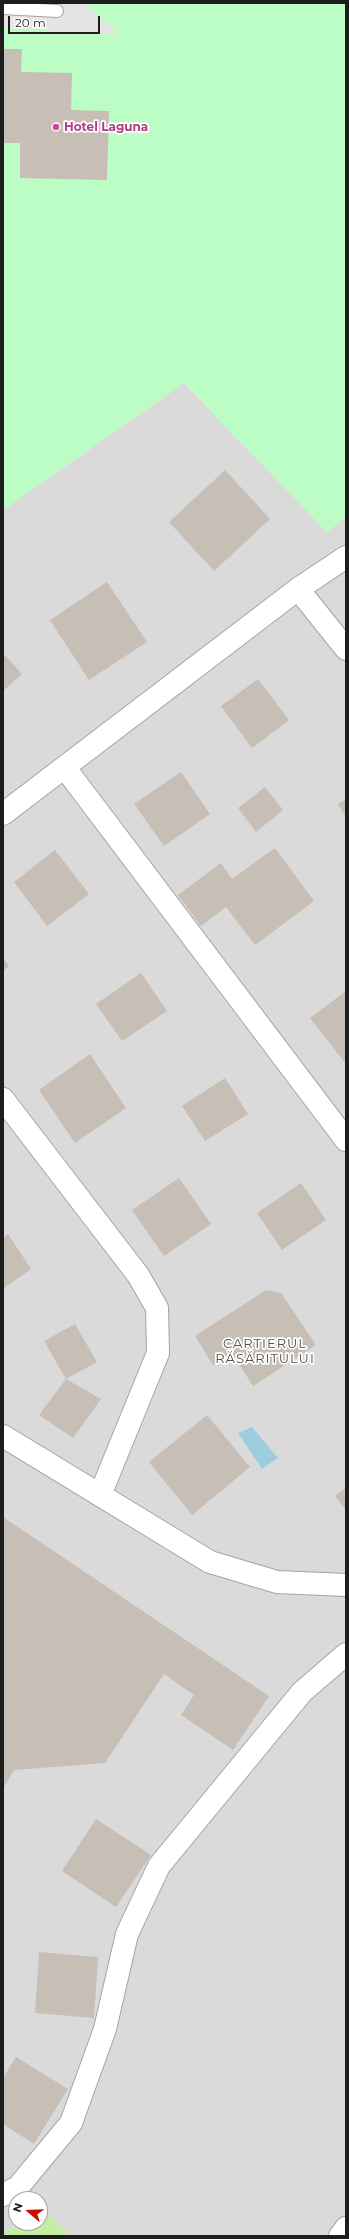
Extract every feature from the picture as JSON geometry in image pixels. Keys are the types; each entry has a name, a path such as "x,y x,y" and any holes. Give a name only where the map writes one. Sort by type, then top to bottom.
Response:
{"street":[{"path":"3,814 298,589 346,557"},
{"path":"298,589 346,650"},
{"path":"65,768 346,1140"},
{"path":"3,1099 138,1275 157,1308 158,1353 100,1495"},
{"path":"3,1436 210,1562 277,1582 346,1585"},
{"path":"3,2195 18,2187 71,2123 105,2029 127,1934 159,1866 302,1692 346,1654"},
{"path":"340,2236 346,2228"}],"lane":[{"path":"3,8 57,11"}],"shaded area":[{"path":"3,3 85,3 119,34 3,28"},
{"path":"184,383 327,532 346,517 346,2236 70,2236 48,2215 48,2191 8,2191 8,2230 3,2232 3,510"}],"green space":[{"path":"3,3 346,3 346,517 327,532 184,383 3,510"},
{"path":"48,2215 70,2236 3,2236 3,2232 8,2230 48,2231"}],"water":[{"path":"252,1427 278,1458 262,1469 238,1433"}],"building":[{"name":"Hotel Laguna","path":"3,49 22,49 21,72 72,73 71,110 109,111 107,180 20,178 20,143 3,143"},
{"path":"225,470 270,519 214,571 169,522"},
{"path":"107,582 147,642 89,680 50,620"},
{"path":"3,653 22,674 3,691"},
{"path":"258,679 289,720 252,748 221,706"},
{"path":"181,772 210,814 164,846 134,804"},
{"path":"265,787 283,810 256,832 238,808"},
{"path":"346,799 346,817 338,804"},
{"path":"275,848 314,901 255,945 226,907 201,926 178,895 221,863 232,879"},
{"path":"55,850 89,894 47,926 14,882"},
{"path":"3,958 9,966 3,971"},
{"path":"141,973 167,1011 122,1041 96,1004"},
{"path":"346,991 346,1064 310,1018"},
{"path":"90,1054 126,1108 75,1143 39,1090"},
{"path":"225,1078 248,1114 205,1141 182,1106"},
{"path":"179,1178 211,1224 164,1256 132,1210"},
{"path":"301,1183 326,1220 282,1250 257,1213"},
{"path":"8,1234 31,1269 3,1289 3,1238"},
{"path":"266,1290 281,1293 316,1345 253,1386 232,1353 213,1365 195,1336"},
{"path":"75,1324 97,1362 66,1379 44,1341"},
{"path":"66,1379 101,1399 73,1438 39,1415"},
{"path":"207,1415 250,1467 192,1515 149,1462"},
{"path":"346,1488 346,1510 335,1496"},
{"path":"3,1517 269,1696 233,1750 181,1715 194,1695 164,1674 105,1763 14,1770 3,1789"},
{"path":"96,1819 151,1855 116,1907 62,1871"},
{"path":"39,1952 98,1957 94,2018 35,2013"},
{"path":"16,2057 68,2089 34,2144 3,2124 3,2078"}],"place":[{"name":"Hotel Laguna","path":"56,127"}],"district":[{"name":"CARTIERUL RĂSĂRITULUI","path":"265,1352"}]}
